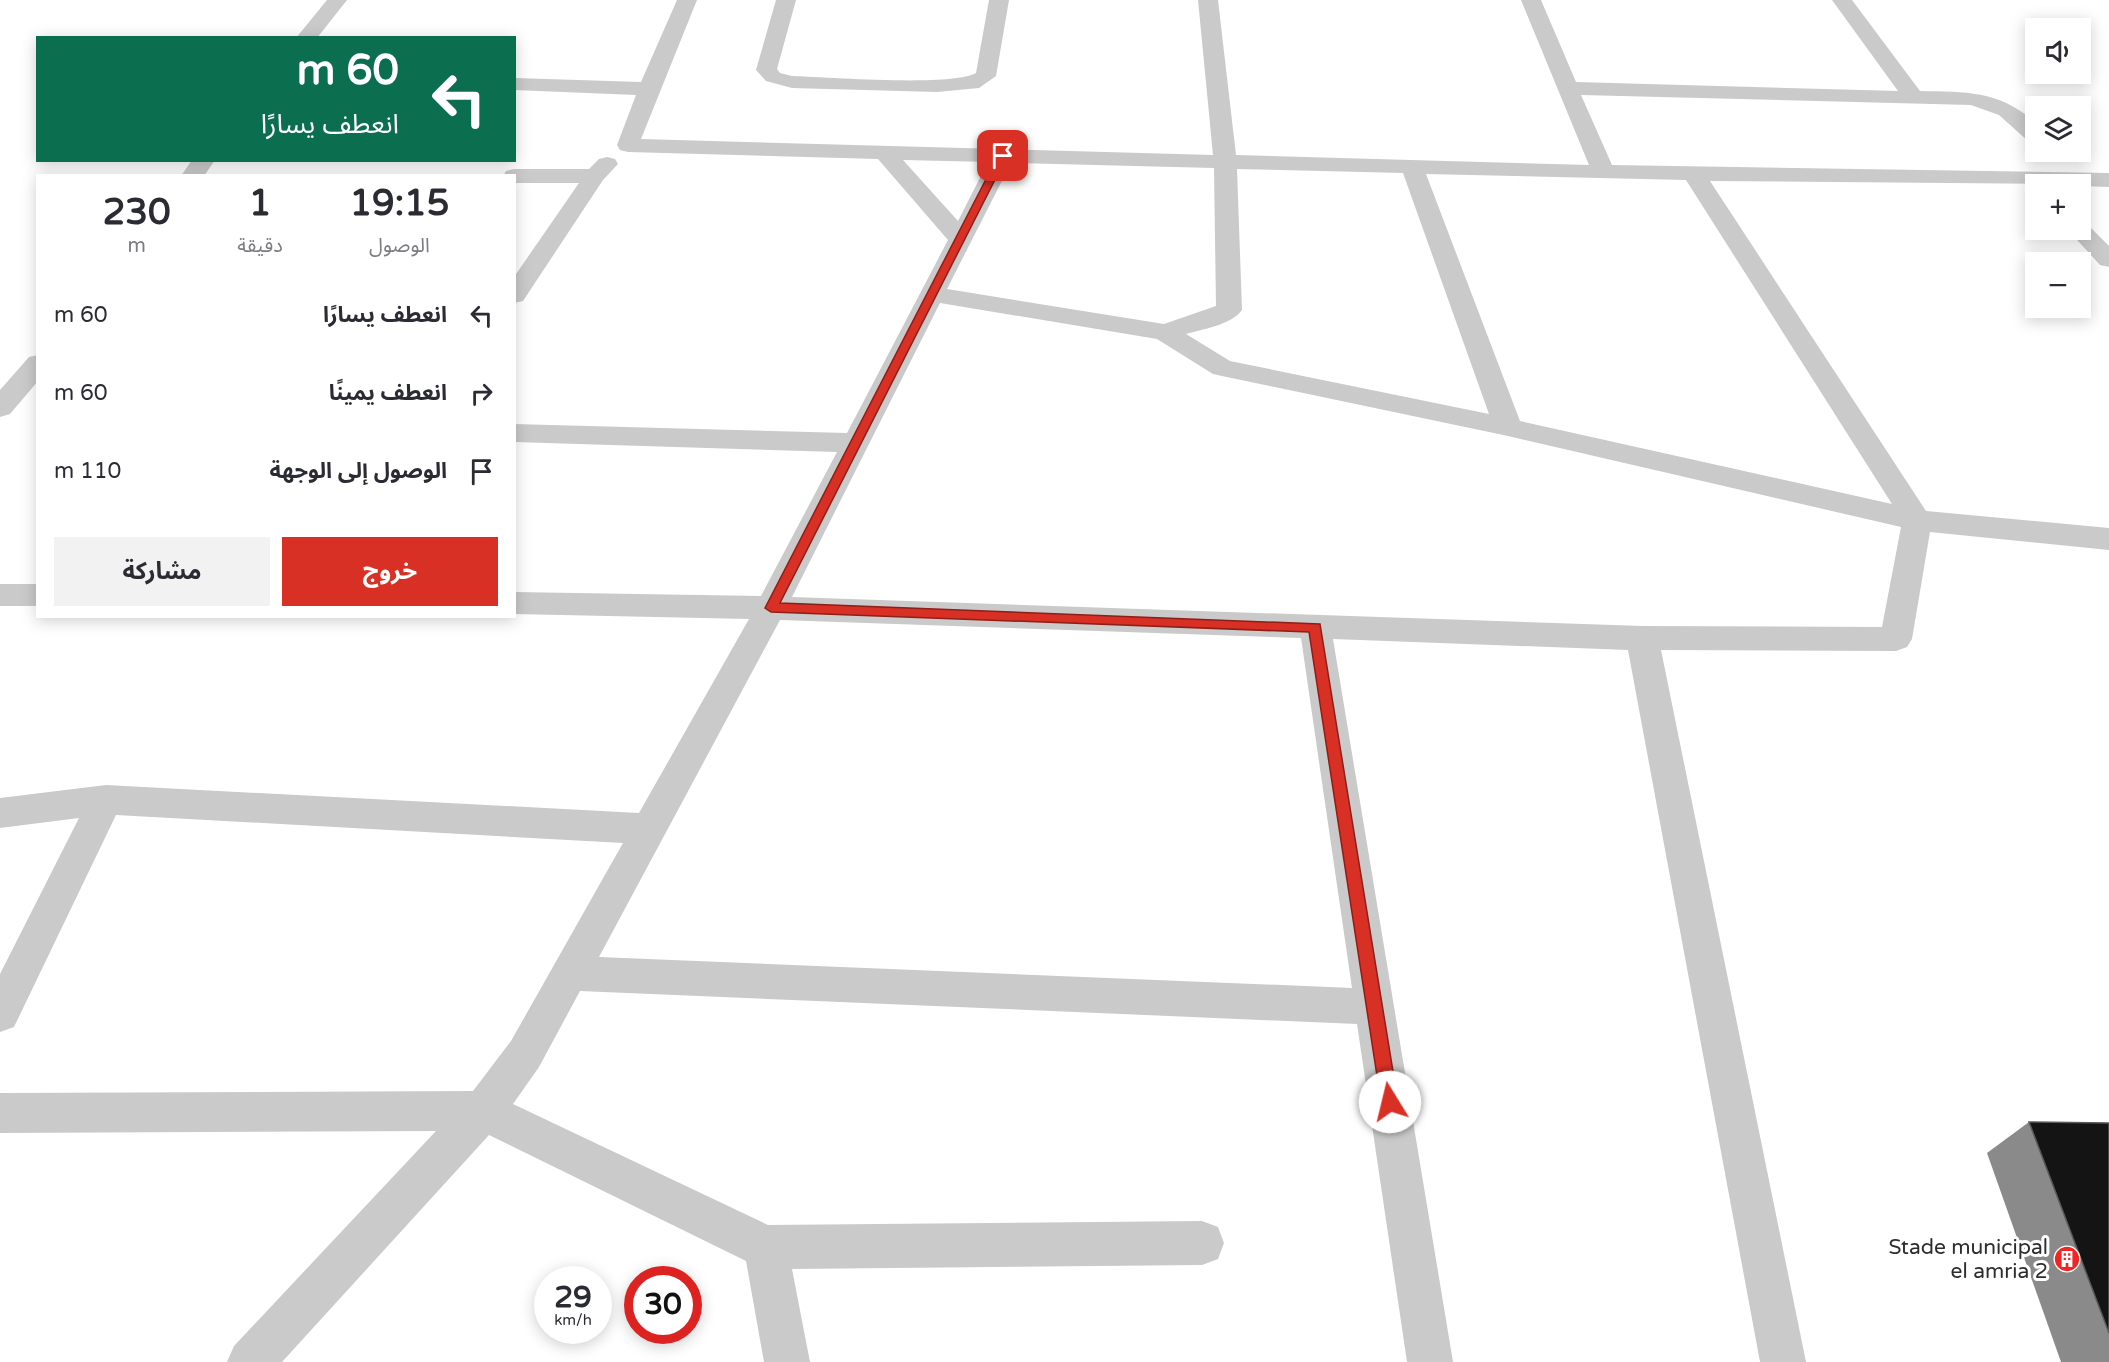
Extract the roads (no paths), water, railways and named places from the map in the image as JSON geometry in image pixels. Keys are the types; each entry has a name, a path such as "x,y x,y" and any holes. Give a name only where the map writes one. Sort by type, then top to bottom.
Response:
{"street":[{"path":"308,36 337,0"},
{"path":"516,293 595,176 628,145 687,0"},
{"path":"786,0 766,70 773,77 792,82 936,86 972,84 986,76 999,0"},
{"path":"1165,332 1215,317 1229,310 1225,161 1208,0"},
{"path":"1532,0 1603,172"},
{"path":"1842,0 1913,97"},
{"path":"516,84 649,89"},
{"path":"1567,88 1989,101 2007,109 2025,126"},
{"path":"628,145 2025,182"},
{"path":"885,153 961,240"},
{"path":"250,1362 483,1112 525,1054 771,608 1003,156"},
{"path":"2061,162 2073,174"},
{"path":"1412,167 1508,427"},
{"path":"516,603 771,608 1642,638 1896,639 1917,520 1694,174"},
{"path":"516,176 595,176"},
{"path":"2091,180 2109,180"},
{"path":"2090,240 2109,260"},
{"path":"934,294 1165,332 1222,368 1508,427 1917,520 2109,539"},
{"path":"0,408 36,365"},
{"path":"516,433 856,443"},
{"path":"0,595 36,595"},
{"path":"1315,627 1430,1362"},
{"path":"1642,638 1783,1362"},
{"path":"0,813 106,800 649,829"},
{"path":"0,1014 106,800"},
{"path":"569,973 1375,1007"},
{"path":"0,1113 483,1112 766,1247 1202,1243"},
{"path":"766,1247 787,1362"}],"place":[{"name":"Stade municipal el amria 2","path":"2067,1259"}]}
